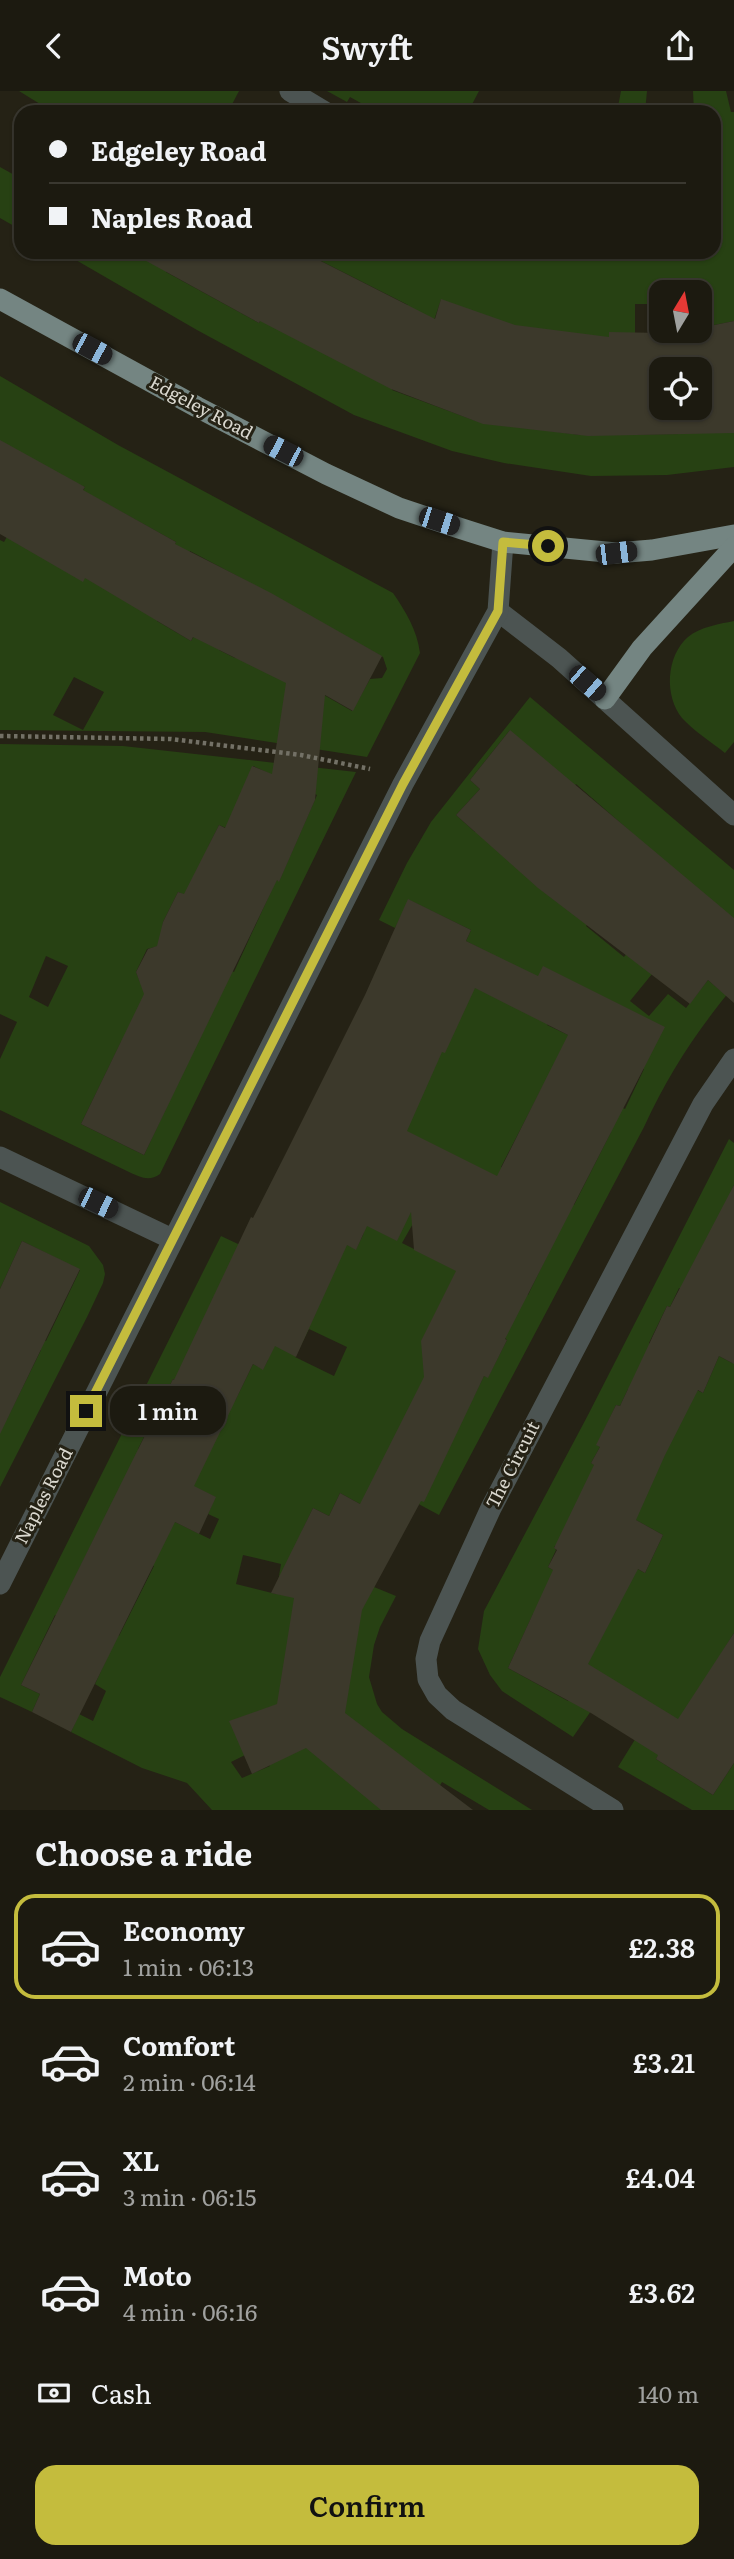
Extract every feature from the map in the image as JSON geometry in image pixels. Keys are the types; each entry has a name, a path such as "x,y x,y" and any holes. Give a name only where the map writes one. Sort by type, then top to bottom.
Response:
{"main road":[{"name":"Edgeley Road","path":"0,299 326,474 398,508 503,542 616,553 652,550 734,535"},
{"path":"605,699 642,648 734,547"}],"street":[{"path":"290,91 313,105"},
{"name":"Naples Road","path":"0,1584 403,784 498,611 503,542"},
{"path":"498,611 559,658 734,815"},
{"name":"The Circuit","path":"613,1810 453,1710 437,1695 428,1679 426,1659 429,1641 491,1508 684,1138 703,1104 734,1059"},
{"path":"0,1157 172,1239"}],"path":[{"path":"0,736 171,739 364,766 403,784"}],"green space":[{"path":"19,91 239,91 232,105 42,105"},
{"path":"327,91 479,91 472,105 364,105 350,97 347,102"},
{"path":"621,91 647,91 646,105 618,105"},
{"path":"693,91 726,91 731,112 734,112 734,321 712,326 712,280 649,280 649,304 635,304 635,333 609,371 595,435 681,434 680,420 695,420 697,431 734,426 734,467 667,475 591,476 504,463 452,451 354,415 197,330 74,259 173,259 166,272 259,323 291,259 317,259 721,259 721,105 694,105","holes":["317,259 408,305 299,291","441,300 476,421 392,390 415,327 430,332","585,370 580,435 492,423"]},
{"path":"0,167 14,175 14,226 0,218"},
{"path":"0,376 118,445 393,593 410,621 420,653 367,757 205,732 0,730 0,540 4,542 14,524 56,540 85,487 0,455","holes":["98,499 176,542 160,572 91,567","190,551 269,593 235,658 219,650 223,641 199,628 191,641 157,621 160,606","324,624 383,657 387,669 382,678 370,679 352,711 317,691","74,677 104,692 83,730 53,715"]},
{"path":"734,621 734,742 725,753 682,718 672,699 670,676 675,655 688,637 704,628"},
{"path":"530,697 734,870 734,918 670,952 630,1001 649,1016 668,994 686,1008 708,980 721,991 734,986 707,1020 673,1071 439,1515 400,1494 360,1504 340,1493 329,1516 313,1508 302,1531 374,1587 396,1596 374,1645 369,1677 382,1712 402,1729 532,1810 489,1810 442,1782 425,1810 212,1810 187,1783 142,1768 71,1732 79,1714 93,1721 106,1691 95,1684 114,1643 55,1615 21,1685 40,1694 32,1712 0,1697 0,1677 221,1236 238,1244 321,1232 356,1249 363,1235 403,1068 460,1017 491,954 466,941 471,930 409,900 395,928 379,920 431,822","holes":["510,730 475,832 456,815 480,789 470,780","576,784 632,833 535,834","609,899 644,931 624,957 586,926","550,1018 644,1069 625,1109 564,1078 583,1042 547,1025","545,1082 611,1132 574,1205 501,1167","415,1220 450,1267 402,1243","563,1222 528,1295 502,1282","309,1329 347,1347 334,1376 295,1357","505,1338 507,1340 488,1377 484,1376 474,1396 430,1375","268,1360 263,1369 253,1364 235,1401 178,1372","173,1379 231,1408 138,1449","135,1459 215,1497 208,1514 219,1519 210,1539 175,1522","95,1537 154,1566 119,1636 60,1608","243,1555 281,1564 276,1594 236,1584","259,1748 270,1766 242,1778 231,1762"]},
{"path":"0,744 123,746 356,772 160,1174 148,1178 137,1176 0,1110 0,1059 17,1022 0,1014","holes":["253,766 317,795 279,881 208,847 219,825 228,829","273,887 234,972 162,932 163,922 178,892 194,899","159,946 153,1048 149,988 140,982 136,972 147,949","46,956 68,966 48,1007 29,997","121,1042 183,1072 144,1155 81,1124"]},
{"path":"729,1139 734,1143 734,1185 687,1291 679,1288 670,1307 667,1306 642,1363 703,1393 719,1356 732,1363 734,1359 734,1633 656,1759 713,1795 734,1763 734,1810 692,1810 618,1767 655,1707 591,1711 573,1737 502,1691 490,1675 478,1649 484,1611","holes":["628,1389 683,1416 646,1492 591,1463 616,1405 620,1406","605,1503 663,1535 645,1573 625,1562 576,1583 548,1567 556,1550 554,1547","533,1614 610,1621 568,1701 508,1668"]},
{"path":"0,1202 89,1246 103,1265 105,1274 87,1317 0,1487 0,1427 7,1419 41,1350 0,1329 17,1328 46,1341 80,1270 22,1241 0,1289"}],"building":[{"path":"143,259 317,259 435,319 441,299 515,325 609,337 609,332 649,333 649,343 712,343 712,326 734,321 734,433 588,436 483,424 391,389 260,321 259,323"},
{"path":"0,440 85,487 83,490 176,542 175,544 271,593 382,656 353,711 325,695 315,800 279,882 277,880 144,1155 81,1124 144,994 136,972 148,949 157,946 163,922 178,892 184,894 219,825 225,828 252,766 272,774 286,683 193,637 191,641 85,578 83,582 0,534"},
{"path":"510,730 734,918 734,1003 708,980 690,1004 538,888 456,815 480,789 470,780"},
{"path":"408,899 471,930 466,941 538,976 543,966 665,1027 505,1339 507,1340 488,1378 484,1376 424,1502 421,1501 362,1610 345,1713 473,1810 381,1810 306,1748 252,1774 229,1721 277,1704 294,1598 271,1593 313,1508 329,1516 340,1493 360,1504 424,1377 421,1341 456,1271 414,1250 411,1212 397,1241 367,1226 356,1250 347,1245 296,1357 275,1346 263,1370 253,1364 194,1486 216,1497 199,1534 175,1522 71,1732 32,1712 40,1694 21,1685 174,1380 251,1217 253,1218 365,995","holes":["475,988 568,1035 497,1176 407,1131 442,1052 445,1053"]},
{"path":"734,1185 734,1364 719,1356 703,1393 698,1390 665,1455 636,1520 663,1535 645,1573 638,1569 588,1664 678,1719 734,1633 734,1763 713,1795 656,1759 658,1755 591,1713 508,1668 553,1570 548,1567 557,1550 554,1548 594,1465 591,1463 600,1447 596,1445 616,1405 620,1406 667,1306 670,1307"},
{"path":"22,1241 80,1269 0,1434 0,1289"}],"route":[{"path":"86,1411 403,784 498,611 503,542 548,546"}]}
